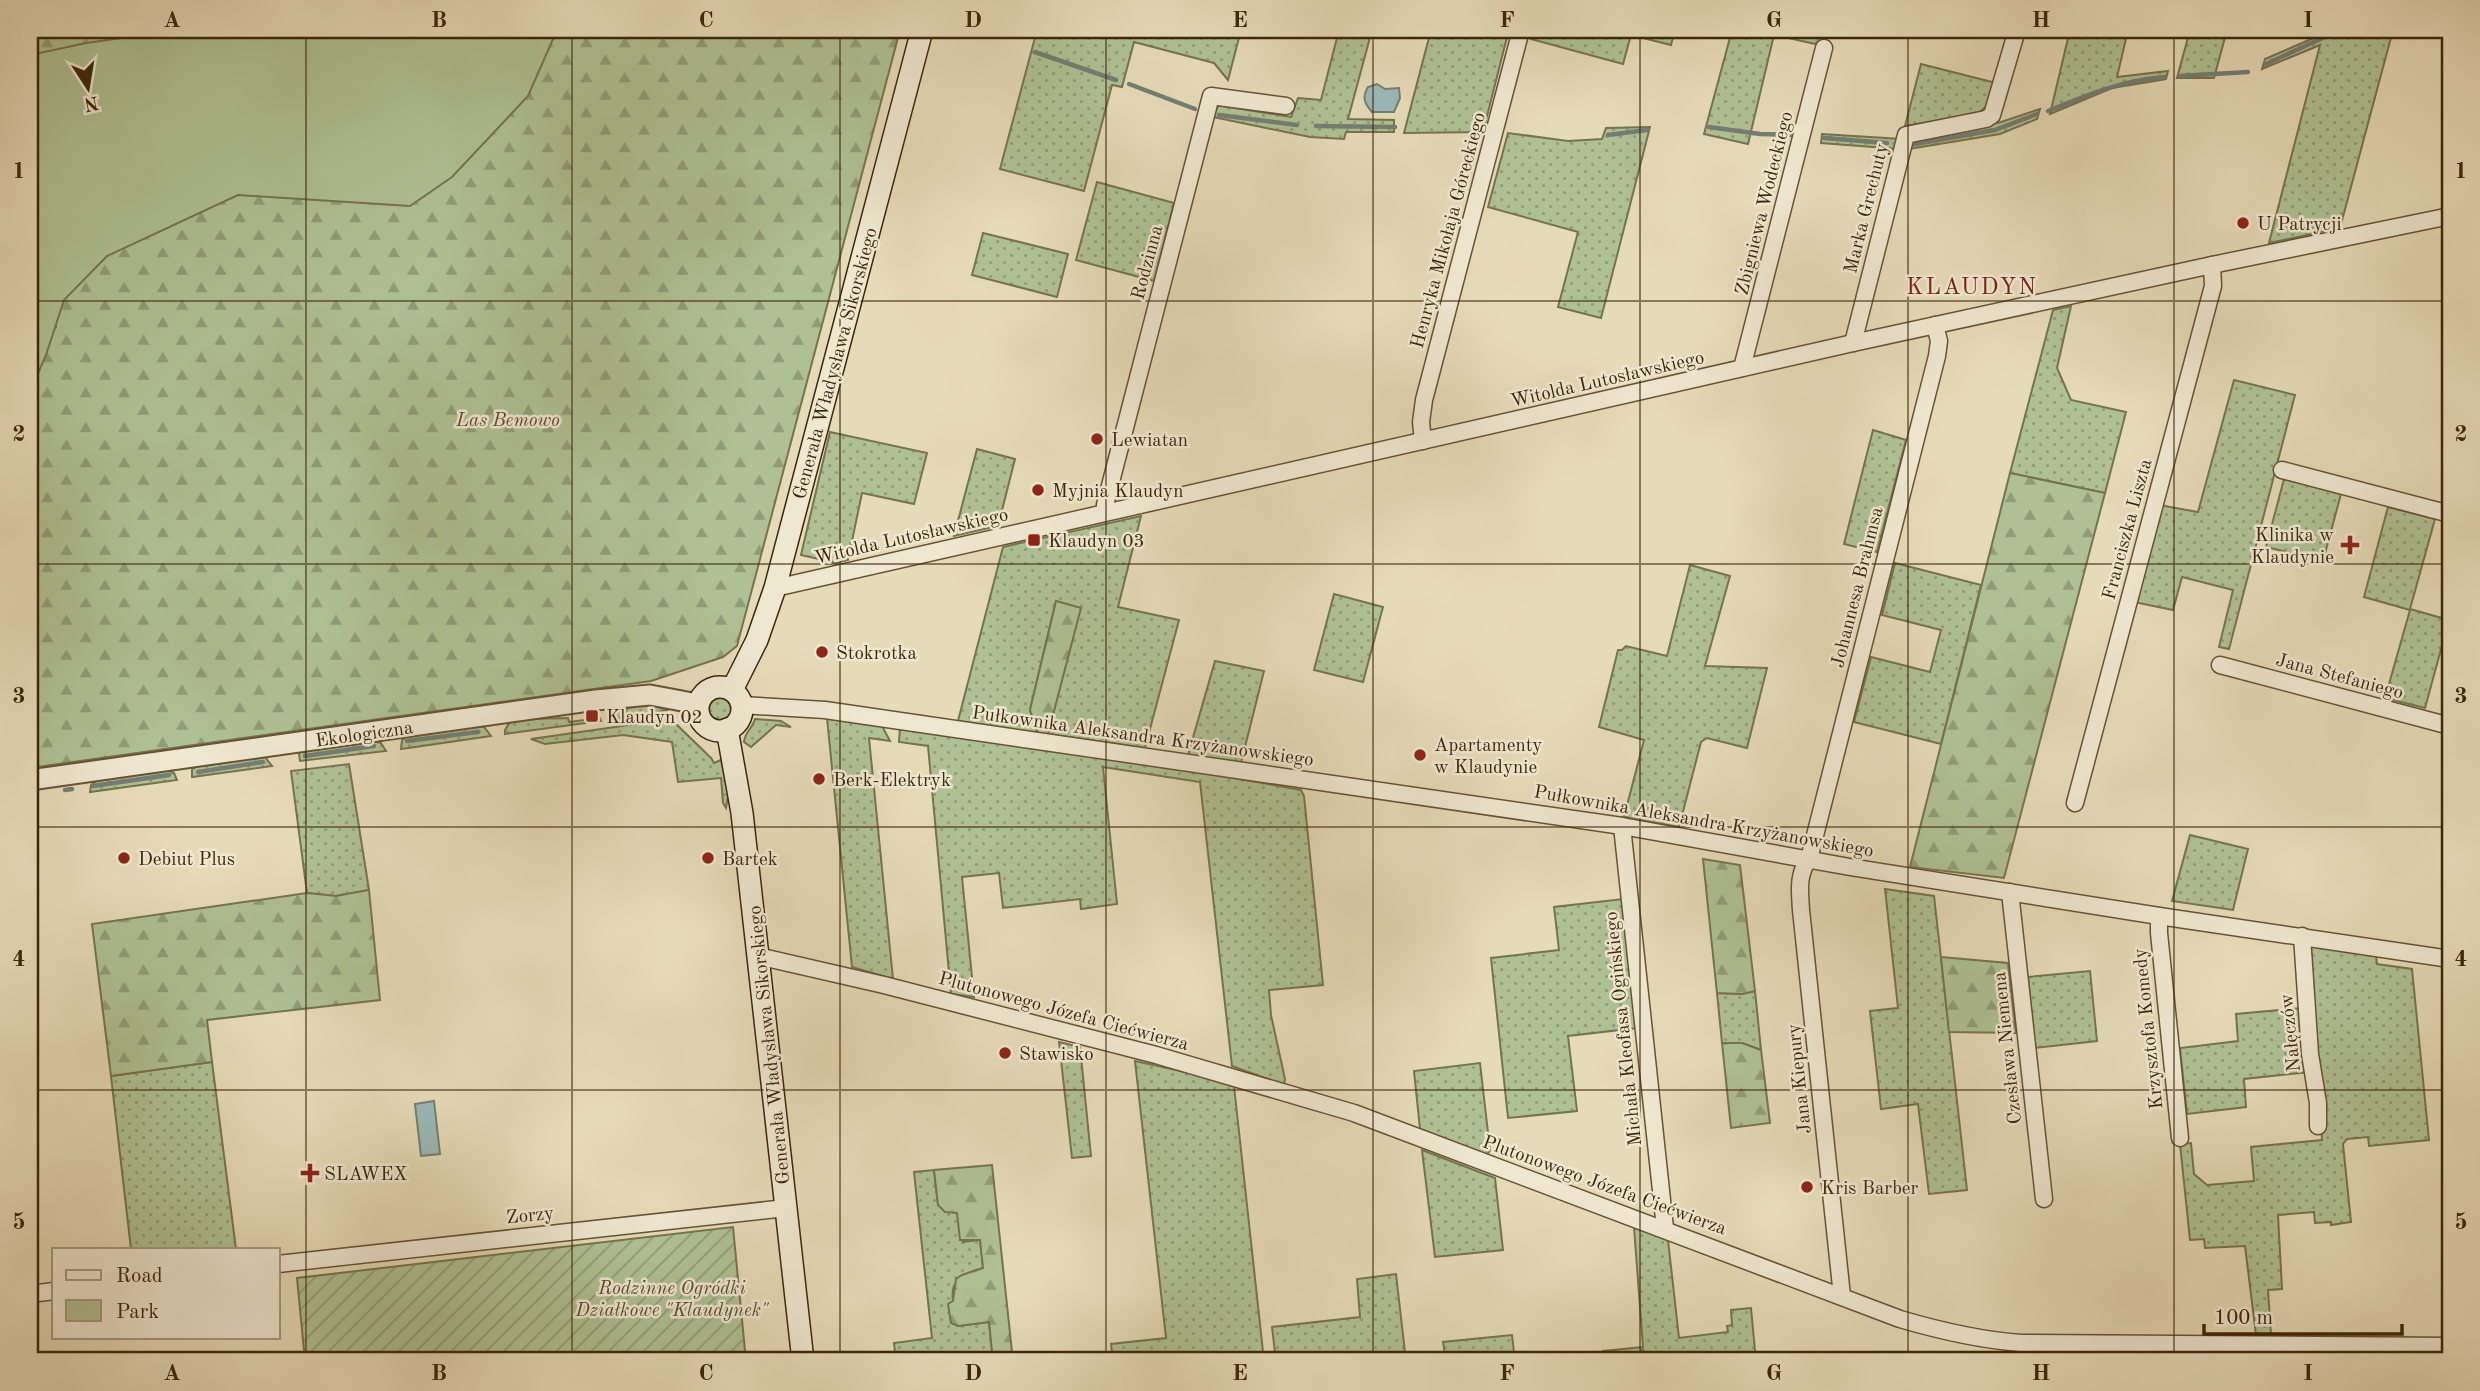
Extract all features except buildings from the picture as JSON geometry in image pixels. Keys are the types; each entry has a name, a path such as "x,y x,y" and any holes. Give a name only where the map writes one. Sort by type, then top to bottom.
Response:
{"main road":[{"name":"Generała Władysława Sikorskiego","path":"736,698 775,588 922,30"},
{"path":"714,687 736,698 738,720 727,729 714,730 704,724 698,713 698,704 703,694 714,687"},
{"name":"Generała Władysława Sikorskiego","path":"727,729 742,813 803,1361"}],"street":[{"name":"Henryka Mikołaja Góreckiego","path":"1423,441 1421,422 1424,400 1521,30"},
{"name":"Marka Grechuty","path":"1853,342 1906,135 1986,119 1992,115 2017,30"},
{"name":"Zbigniewa Wodeckiego","path":"1742,368 1824,48"},
{"name":"Rodzinna","path":"1107,512 1105,505 1211,96 1286,106"},
{"name":"Witolda Lutosławskiego","path":"775,588 1853,342 2450,216"},
{"name":"Franciszka Liszta","path":"2075,803 2213,286 2212,265"},
{"name":"Johannesa Brahmsa","path":"1809,859 1937,356 1939,341 1936,325"},
{"path":"2282,470 2450,514"},
{"name":"Jana Stefaniego","path":"2220,665 2450,726"},
{"name":"Ekologiczna","path":"30,780 596,700 650,695 698,704"},
{"name":"Pułkownika Aleksandra Krzyżanowskiego","path":"736,698 1622,825 2010,892 2450,959"},
{"name":"Michała Kleofasa Ogińskiego","path":"1622,825 1665,1228"},
{"name":"Jana Kiepury","path":"1809,859 1802,867 1800,879 1801,910 1842,1296"},
{"name":"Czesława Niemena","path":"2010,892 2044,1199"},
{"name":"Krzysztofa Komedy","path":"2159,916 2180,1138"},
{"name":"Nałęczów","path":"2302,936 2318,1126"},
{"name":"Plutonowego Józefa Ciećwierza","path":"758,956 1096,1039 1354,1113 1665,1228 1900,1319 1943,1331 2021,1343 2450,1346"},
{"name":"Zorzy","path":"280,1264 786,1208"},
{"path":"30,1294 52,1291"}],"green space":[{"path":"30,30 221,30 30,64"},
{"path":"179,30 557,30 528,96 452,177 410,206 238,195 107,256 64,300 46,355 30,392 30,55 86,43"},
{"name":"Las Bemowo","path":"520,30 900,30 737,646 723,657 651,681 30,768 30,353 40,348 56,327 47,304 47,287"},
{"path":"1037,30 1241,30 1228,80 1214,63 1134,42 1122,87 1112,85 1084,191 1000,169"},
{"path":"1339,30 1372,30 1348,119 1394,120 1394,132 1346,132 1344,139 1310,137 1213,117 1218,106 1223,106 1291,117 1298,98 1321,100"},
{"path":"1431,30 1513,30 1511,37 1507,37 1483,132 1404,133"},
{"path":"1533,30 1675,30 1671,45 1631,35 1623,64 1531,39"},
{"path":"1718,30 1774,35 1748,144 1704,134 1731,34"},
{"path":"1824,30 1820,45 1775,35 1732,31"},
{"path":"2070,30 2128,30 2117,77 2168,71 2166,79 2112,88 2050,114"},
{"path":"2190,30 2227,30 2214,78 2177,78"},
{"path":"2324,30 2393,30 2340,228 2269,243 2320,45 2262,69 2265,59 2323,34"},
{"path":"1921,64 1996,83 1992,101 1978,114 1905,126"},
{"path":"2040,109 2037,119 2000,134 1909,149 1913,139 2001,122"},
{"path":"1650,127 1601,318 1558,307 1578,232 1488,207 1508,133 1568,141 1602,139 1606,128"},
{"path":"1822,134 1901,139 1899,149 1821,143"},
{"path":"1097,182 1174,203 1154,281 1076,260"},
{"path":"983,233 1068,254 1057,297 972,275"},
{"path":"2071,306 2057,368 2071,400 2126,412 2105,493 2010,473 2053,310"},
{"path":"2234,380 2295,395 2229,649 2219,647 2233,590 2182,577 2173,610 2134,602 2159,505 2198,512"},
{"path":"1873,430 1906,440 1877,552 1844,544"},
{"path":"830,432 927,453 914,504 862,493 848,560 836,563 801,555"},
{"path":"977,449 1015,459 998,526 954,536"},
{"path":"2010,473 2105,493 2004,878 1910,867"},
{"path":"2284,479 2341,494 2323,561 2266,547"},
{"path":"2388,507 2435,519 2410,609 2449,620 2425,708 2385,698 2410,610 2364,597"},
{"path":"1141,516 1118,607 1179,620 1145,748 1048,734 1080,608 1056,601 1030,710 1037,733 958,721 1003,547"},
{"path":"1895,563 1981,585 1941,744 1854,722 1871,657 1930,672 1941,630 1882,615"},
{"path":"1690,565 1730,576 1705,666 1767,668 1747,748 1707,738 1701,742 1679,827 1624,817 1644,740 1599,727 1618,650 1626,646 1667,656"},
{"path":"1334,594 1383,607 1363,682 1314,670"},
{"path":"1056,601 1081,608 1048,734 1038,733 1030,710"},
{"path":"1215,661 1264,671 1241,763 1188,755"},
{"path":"719,695 729,699 733,709 729,719 719,723 709,719 705,709 709,699"},
{"path":"646,704 668,710 609,720 608,713"},
{"path":"568,718 569,722 600,718 601,721 505,734 510,722"},
{"path":"827,718 882,726 890,741 869,738 893,979 852,967"},
{"path":"755,719 781,721 791,727 776,725 751,747 744,742"},
{"path":"664,720 676,724 714,763 721,760 729,791 726,808 723,803 721,778 678,782 672,742 623,735 545,744 531,739"},
{"path":"484,727 491,736 401,749 402,740 409,736"},
{"path":"900,728 1200,772 1301,790 1304,796 1323,985 1269,990 1284,1085 1232,1066 1200,782 1103,767 1117,904 1081,909 1080,899 1003,908 999,873 962,877 974,997 951,994 928,746 899,742"},
{"path":"373,741 381,743 386,751 300,761 301,751"},
{"path":"265,757 272,766 192,777 192,770 196,766"},
{"path":"349,764 369,890 336,896 307,893 291,771"},
{"path":"168,770 174,773 177,780 90,792 91,785 98,780"},
{"path":"2190,835 2248,849 2233,910 2172,901"},
{"path":"1703,859 1740,865 1755,991 1742,994 1717,993"},
{"path":"1885,889 1934,896 1967,1190 1929,1194 1918,1104 1881,1109 1870,1011 1898,1008"},
{"path":"369,890 380,1000 207,1020 212,1062 111,1076 92,924 307,893 336,896"},
{"path":"1623,899 1637,1028 1568,1036 1577,1111 1508,1118 1491,958 1559,950 1554,907"},
{"path":"2314,945 2376,955 2377,964 2412,969 2429,1140 2369,1146 2368,1137 2347,1139 2343,1144 2351,1222 2331,1225 2331,1222 2315,1223 2314,1212 2278,1215 2282,1289 2268,1290 2271,1334 2256,1335 2245,1246 2205,1248 2204,1239 2190,1240 2180,1144 2191,1143 2194,1174 2207,1185 2254,1181 2251,1147 2322,1140 2310,947"},
{"path":"1941,957 2008,963 2016,1033 1949,1032"},
{"path":"2090,971 2097,1041 2035,1048 2028,977"},
{"path":"1755,991 1761,1050 1742,1043 1722,1043 1717,993 1742,994"},
{"path":"2302,1008 2309,1072 2244,1079 2246,1107 2187,1114 2180,1048 2238,1041 2236,1014"},
{"path":"1059,1042 1080,1047 1091,1156 1072,1158"},
{"path":"1722,1043 1742,1043 1761,1050 1770,1123 1731,1128"},
{"path":"1135,1061 1234,1086 1264,1361 1113,1361 1111,1344 1166,1338"},
{"path":"212,1062 236,1248 131,1248 111,1076"},
{"path":"1480,1063 1490,1150 1487,1155 1420,1129 1414,1071"},
{"path":"1422,1150 1495,1178 1503,1250 1435,1257"},
{"path":"992,1165 1013,1361 993,1361 989,1322 958,1326 951,1323 948,1304 953,1301 956,1279 983,1268 980,1240 960,1240 957,1213 945,1212 938,1205 934,1170"},
{"path":"934,1170 938,1205 957,1213 963,1242 980,1240 983,1268 970,1272 956,1282 953,1288 953,1304 958,1326 989,1322 993,1361 896,1361 894,1343 932,1338 914,1172"},
{"name":"Rodzinne Ogródki Działkowe \"Klaudynek\"","path":"733,1227 746,1361 305,1361 297,1278"},
{"path":"1634,1227 1668,1240 1679,1338 1728,1332 1727,1326 1732,1325 1731,1310 1751,1308 1756,1361 1604,1361 1603,1351 1643,1347"},
{"path":"1396,1274 1406,1361 1276,1361 1272,1327 1360,1317 1357,1279"},
{"path":"1512,1335 1515,1361 1446,1361 1443,1342"}],"water":[{"path":"1377,84 1385,89 1399,88 1400,98 1394,112 1372,112 1367,106 1366,91 1368,87"},
{"path":"434,1101 440,1154 421,1156 415,1104"}],"waterway":[{"path":"2266,64 2340,30"},
{"path":"1035,52 1116,80"},
{"path":"2180,76 2248,72"},
{"path":"2048,111 2120,85 2165,77"},
{"path":"1129,84 1195,109"},
{"path":"1910,145 1995,130 2037,114"},
{"path":"1219,115 1297,125"},
{"path":"1316,126 1395,127"},
{"path":"1709,127 1760,134 1793,135"},
{"path":"1608,135 1647,130"},
{"path":"1824,138 1887,143"},
{"path":"407,741 478,732"},
{"path":"305,756 374,746"},
{"path":"198,772 263,762"},
{"path":"93,786 169,775"},
{"path":"65,790 72,789"},
{"path":"30,795 36,794"},
{"path":"1642,1350 1643,1361"}],"place":[{"name":"U Patrycji","path":"2243,223"},
{"name":"Lewiatan","path":"1097,439"},
{"name":"Myjnia Klaudyn","path":"1038,490"},
{"name":"Klaudyn 03","path":"1034,540"},
{"name":"Klinika w Klaudynie","path":"2350,545"},
{"name":"Stokrotka","path":"822,652"},
{"name":"Klaudyn 02","path":"592,716"},
{"name":"Apartamenty w Klaudynie","path":"1420,755"},
{"name":"Berk-Elektryk","path":"819,779"},
{"name":"Debiut Plus","path":"124,858"},
{"name":"Bartek","path":"708,858"},
{"name":"Stawisko","path":"1005,1053"},
{"name":"SLAWEX","path":"310,1173"},
{"name":"Kris Barber","path":"1807,1187"}],"district":[{"name":"KLAUDYN","path":"1972,286"}]}
